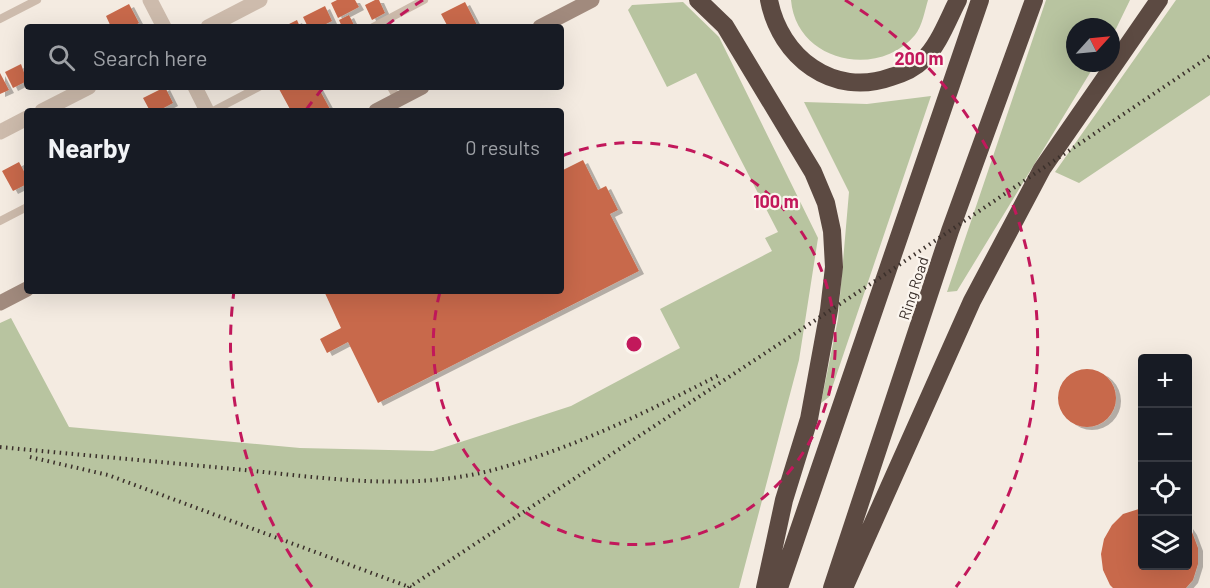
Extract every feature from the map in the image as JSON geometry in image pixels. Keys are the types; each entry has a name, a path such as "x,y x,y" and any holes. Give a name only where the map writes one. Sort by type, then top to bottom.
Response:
{"highway":[{"path":"698,0 725,26"},
{"path":"717,0 725,26 813,172 826,204 832,231 834,267 829,310 811,408 783,500 765,588"},
{"path":"769,0 773,18 784,41 798,58 816,71 837,80 873,83 903,73 923,60 937,41 958,0"},
{"name":"Ring Road","path":"779,588 980,0"},
{"name":"Ring Road","path":"832,588 950,231 1034,0"},
{"path":"1130,42 1149,0"},
{"path":"844,588 972,301 1042,169 1160,0"}],"main road":[{"path":"546,24 592,0"},
{"path":"379,108 394,93"},
{"path":"0,303 24,291"}],"street":[{"path":"150,0 162,24"},
{"path":"214,24 260,0"},
{"path":"48,108 84,90"},
{"path":"196,90 206,108"},
{"path":"0,132 24,120"}],"lane":[{"path":"0,20 37,0"},
{"path":"379,24 424,0"},
{"path":"219,108 253,90"},
{"path":"0,221 24,209"}],"green space":[{"path":"791,0 928,0 915,35 899,49 880,57 860,60 841,57 822,50 807,38 796,21"},
{"path":"1046,0 1130,0 1120,21 1120,18 1066,18 1066,72 1091,72 957,291 947,292"},
{"path":"1176,0 1210,0 1210,95 1079,183 1055,172"},
{"path":"683,2 719,37 818,238 799,360 739,588 0,588 0,323 11,318 69,427 300,448 433,451 571,406 680,348 660,309 772,251 765,238 778,232 696,73 667,87 628,10 632,5"},
{"path":"931,96 829,397 821,403 838,319 849,192 804,102 867,104"}],"building":[{"path":"337,0 355,0 359,7 338,18 331,3"},
{"path":"379,0 385,13 372,20 365,5"},
{"path":"465,2 476,24 446,24 441,14"},
{"path":"129,4 139,23 110,24 106,16"},
{"path":"325,6 332,21 326,24 306,24 303,17"},
{"path":"349,15 354,24 341,24 339,20"},
{"path":"21,64 24,82 13,88 5,72"},
{"path":"0,73 9,90 0,94"},
{"path":"159,90 166,90 173,103 164,108 148,108 143,98"},
{"path":"280,90 320,90 329,108 289,108"},
{"path":"583,160 598,190 606,186 618,210 610,214 639,271 378,403 348,342 327,353 320,339 341,328 325,294 564,294 564,170"},
{"path":"19,162 24,171 24,186 13,191 2,171"},
{"path":"1081,369 1093,369 1108,377 1116,392 1116,404 1108,419 1093,427 1081,427 1066,419 1058,404 1058,392 1066,377"},
{"path":"1138,509 1138,570 1192,570 1192,532 1198,548 1198,564 1193,580 1186,588 1113,588 1110,585 1103,570 1101,554 1104,539 1112,525 1123,514"}],"railway":[{"path":"408,588 884,275 1210,56"},
{"path":"0,447 336,479 398,482 459,477 519,462 578,441 635,417 719,375"},
{"path":"30,457 108,475 412,588"}]}
